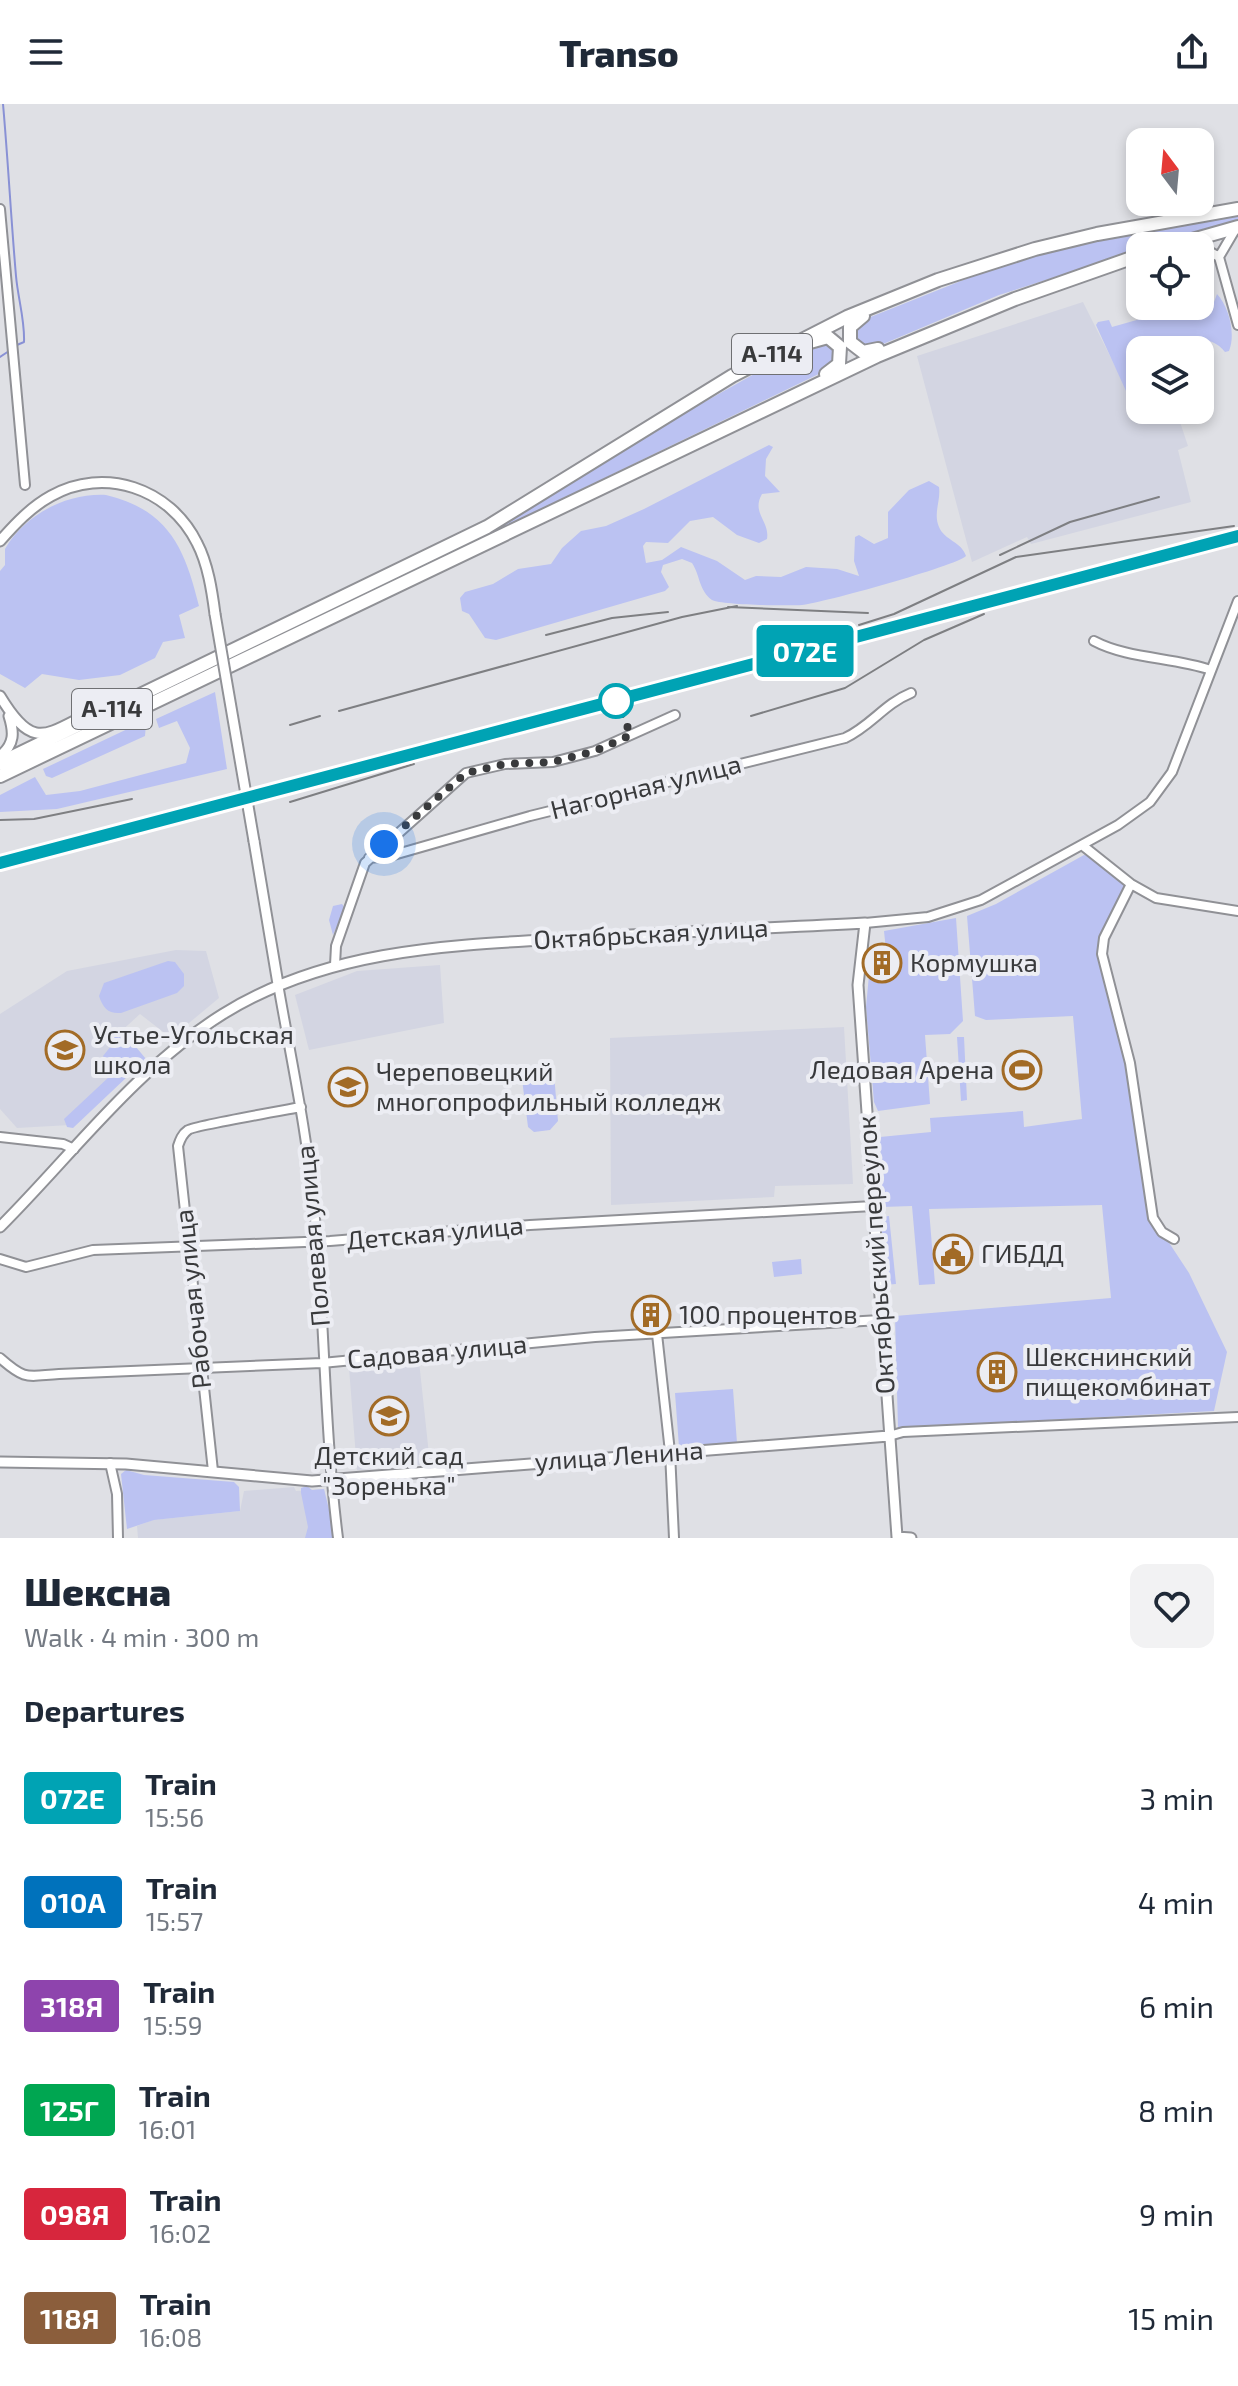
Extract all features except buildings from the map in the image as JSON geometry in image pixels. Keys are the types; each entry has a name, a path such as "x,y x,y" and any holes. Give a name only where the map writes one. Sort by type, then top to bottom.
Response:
{"highway":[{"name":"А-114","path":"0,763 505,518 732,376 812,334 913,289 1010,256 1097,234 1238,209"},
{"path":"1214,237 1238,227"},
{"name":"А-114","path":"1010,256 860,317 849,330 852,345 860,352 873,351 983,305 1126,260"},
{"name":"А-114","path":"0,776 922,336 1073,277"},
{"name":"А-114","path":"631,439 814,340 828,337 838,344 842,359 835,369 703,438"}],"street":[{"path":"0,209 15,346 25,485"},
{"path":"1219,257 1238,227"},
{"path":"1214,254 1219,257 1238,325"},
{"path":"0,541 35,506 64,489 99,482 135,487 174,511 196,540 208,575 278,984"},
{"name":"Октябрьская улица","path":"0,1227 125,1094 162,1060 222,1015 278,984 335,965 378,955 487,943 865,923 918,919 960,908 1082,845 1133,815 1163,789 1177,762 1238,601"},
{"path":"1094,641 1109,649 1179,660 1211,670"},
{"path":"3,700 22,729 40,735 144,687 198,669"},
{"name":"Нагорная улица","path":"369,858 390,856 543,813 845,738 866,727 886,705 911,693"},
{"path":"0,756 9,747 13,736 3,700"},
{"path":"335,965 336,946 361,870 369,858 466,773 505,764 553,762 595,751 675,715"},
{"path":"1082,845 1131,884 1156,898 1238,911"},
{"path":"1131,884 1104,938 1102,954 1130,1063 1153,1218 1162,1232 1174,1239"},
{"name":"Октябрьский переулок","path":"865,923 858,985 897,1538"},
{"name":"Полевая улица","path":"278,984 301,1107 316,1240 330,1481 338,1538"},
{"name":"Рабочая улица","path":"213,1471 186,1246 178,1146 188,1129 301,1107"},
{"path":"0,1137 63,1144 74,1149"},
{"name":"Детская улица","path":"0,1259 26,1267 86,1251 873,1206"},
{"name":"Садовая улица","path":"0,1358 21,1376 34,1378 59,1374 322,1363 657,1334 880,1320"},
{"path":"657,1334 670,1452 674,1538"},
{"name":"улица Ленина","path":"0,1462 110,1463 299,1481 330,1481 889,1436 903,1432 1238,1417"},
{"path":"110,1463 117,1494 118,1538"},
{"path":"112,1538 117,1519"},
{"path":"897,1538 911,1538"}],"shaded area":[{"path":"1238,214 1238,222 1203,232 1140,232"},
{"path":"1126,235 1126,254 999,295 876,347 856,344 854,328 868,318 1011,261"},
{"path":"1217,294 1230,321 1232,337 1229,351 1225,352 1214,343 1214,336 1126,336 1126,391 1096,325 1098,322 1109,320 1112,327 1137,320 1214,320"},
{"path":"1083,302 1126,388 1126,424 1181,424 1188,446 1178,450 1191,502 1031,544 1027,537 972,562 917,356"},
{"path":"827,340 839,355 829,369 411,572 528,509 644,436 770,365"},
{"path":"769,445 773,447 766,459 765,476 780,492 762,494 759,501 767,539 759,543 737,535 713,517 690,521 668,543 646,542 643,546 646,563 662,560 681,547 717,561 745,580 756,576 781,577 806,567 837,569 859,576 854,561 855,537 859,535 874,544 888,538 888,512 909,490 929,481 939,487 939,527 961,547 966,556 888,584 802,605 712,600 692,563 682,559 663,565 661,572 669,587 665,591 496,640 485,638 469,614 462,611 460,598 465,592 493,584 518,569 551,564 562,548 581,531 606,526 644,509"},
{"path":"106,495 145,511 171,535 187,567 199,606 179,615 185,638 163,642 155,658 120,675 79,680 42,674 25,688 0,674 0,571 5,565 5,549 24,526 48,508 77,498"},
{"path":"215,692 227,769 57,809 0,812 0,795 35,777 46,795 80,791 186,763 190,748 177,721 159,728 156,719"},
{"path":"138,724 146,724 145,736 52,778 46,776 43,769"},
{"path":"1084,855 1090,856 1127,885 1102,935 1105,982 1128,1073 1146,1180 1162,1232 1189,1273 1227,1352 1214,1411 898,1428 895,1316 1111,1298 1102,1205 929,1209 935,1284 919,1285 912,1206 882,1207 880,1137 931,1132 930,1118 1023,1111 1024,1127 1082,1119 1073,1016 986,1020 975,1016 967,916 996,904"},
{"path":"342,904 345,908 333,935 329,920 333,906"},
{"path":"956,918 963,1021 950,1034 925,1035 930,1104 878,1111 874,1102 866,1007 869,975 888,970 884,931"},
{"name":"Устье-Угольская школа","path":"176,950 206,951 219,998 171,1038 140,1014 117,1035 141,1062 70,1125 17,1128 0,1109 0,1014 67,971"},
{"path":"168,961 175,962 184,974 184,986 177,993 121,1013 104,1007 99,996 104,983"},
{"path":"440,965 444,1023 309,1050 295,995 357,971"},
{"path":"123,1027 135,1037 131,1041 146,1059 73,1128 67,1127 64,1119 110,1076 112,1070 103,1056 111,1046 113,1035"},
{"path":"844,1027 853,1184 775,1186 774,1197 611,1205 610,1038"},
{"path":"957,1037 964,1037 967,1100 961,1101"},
{"path":"530,1068 548,1068 554,1074 558,1121 550,1130 534,1132 528,1127 522,1079"},
{"path":"889,1216 896,1284 884,1285 880,1217"},
{"path":"801,1259 802,1274 774,1277 772,1262"},
{"name":"Детский сад \"Зоренька\"","path":"419,1361 430,1464 357,1470 349,1368"},
{"path":"733,1389 737,1443 679,1447 675,1393"},
{"path":"126,1470 144,1475 234,1482 239,1487 240,1511 154,1520 127,1529 121,1474"},
{"path":"307,1486 312,1490 324,1489 336,1538 305,1538 308,1527 301,1488"},
{"path":"294,1487 296,1491 324,1489 329,1538 138,1538 137,1526 153,1520 240,1511 244,1491"}],"waterway":[{"path":"3,104 16,276 24,334 24,342 17,345"},
{"path":"0,357 9,351"}],"railway":[{"path":"1000,555 1070,522 1159,497"},
{"path":"859,625 894,614 1016,557 1234,526"},
{"path":"0,863 1238,536"},
{"path":"339,711 682,617 737,606"},
{"path":"728,607 868,613"},
{"path":"546,635 612,618 668,612"},
{"path":"751,716 845,688 924,640 984,614"},
{"path":"290,725 320,716"},
{"path":"290,802 414,764"},
{"path":"0,820 34,819 132,799"}],"train":[{"name":"072Е","path":"0,863 1238,536"}],"place":[{"name":"Кормушка","path":"882,963"},
{"name":"Устье-Угольская школа","path":"65,1050"},
{"name":"Ледовая Арена","path":"1022,1070"},
{"name":"Череповецкий многопрофильный колледж","path":"348,1087"},
{"name":"ГИБДД","path":"953,1254"},
{"name":"100 процентов","path":"651,1315"},
{"name":"Шекснинский пищекомбинат","path":"997,1372"},
{"name":"Детский сад \"Зоренька\"","path":"389,1416"}],"route":[{"path":"384,844 466,773 505,764 553,762 595,751 631,735 616,701"}]}
